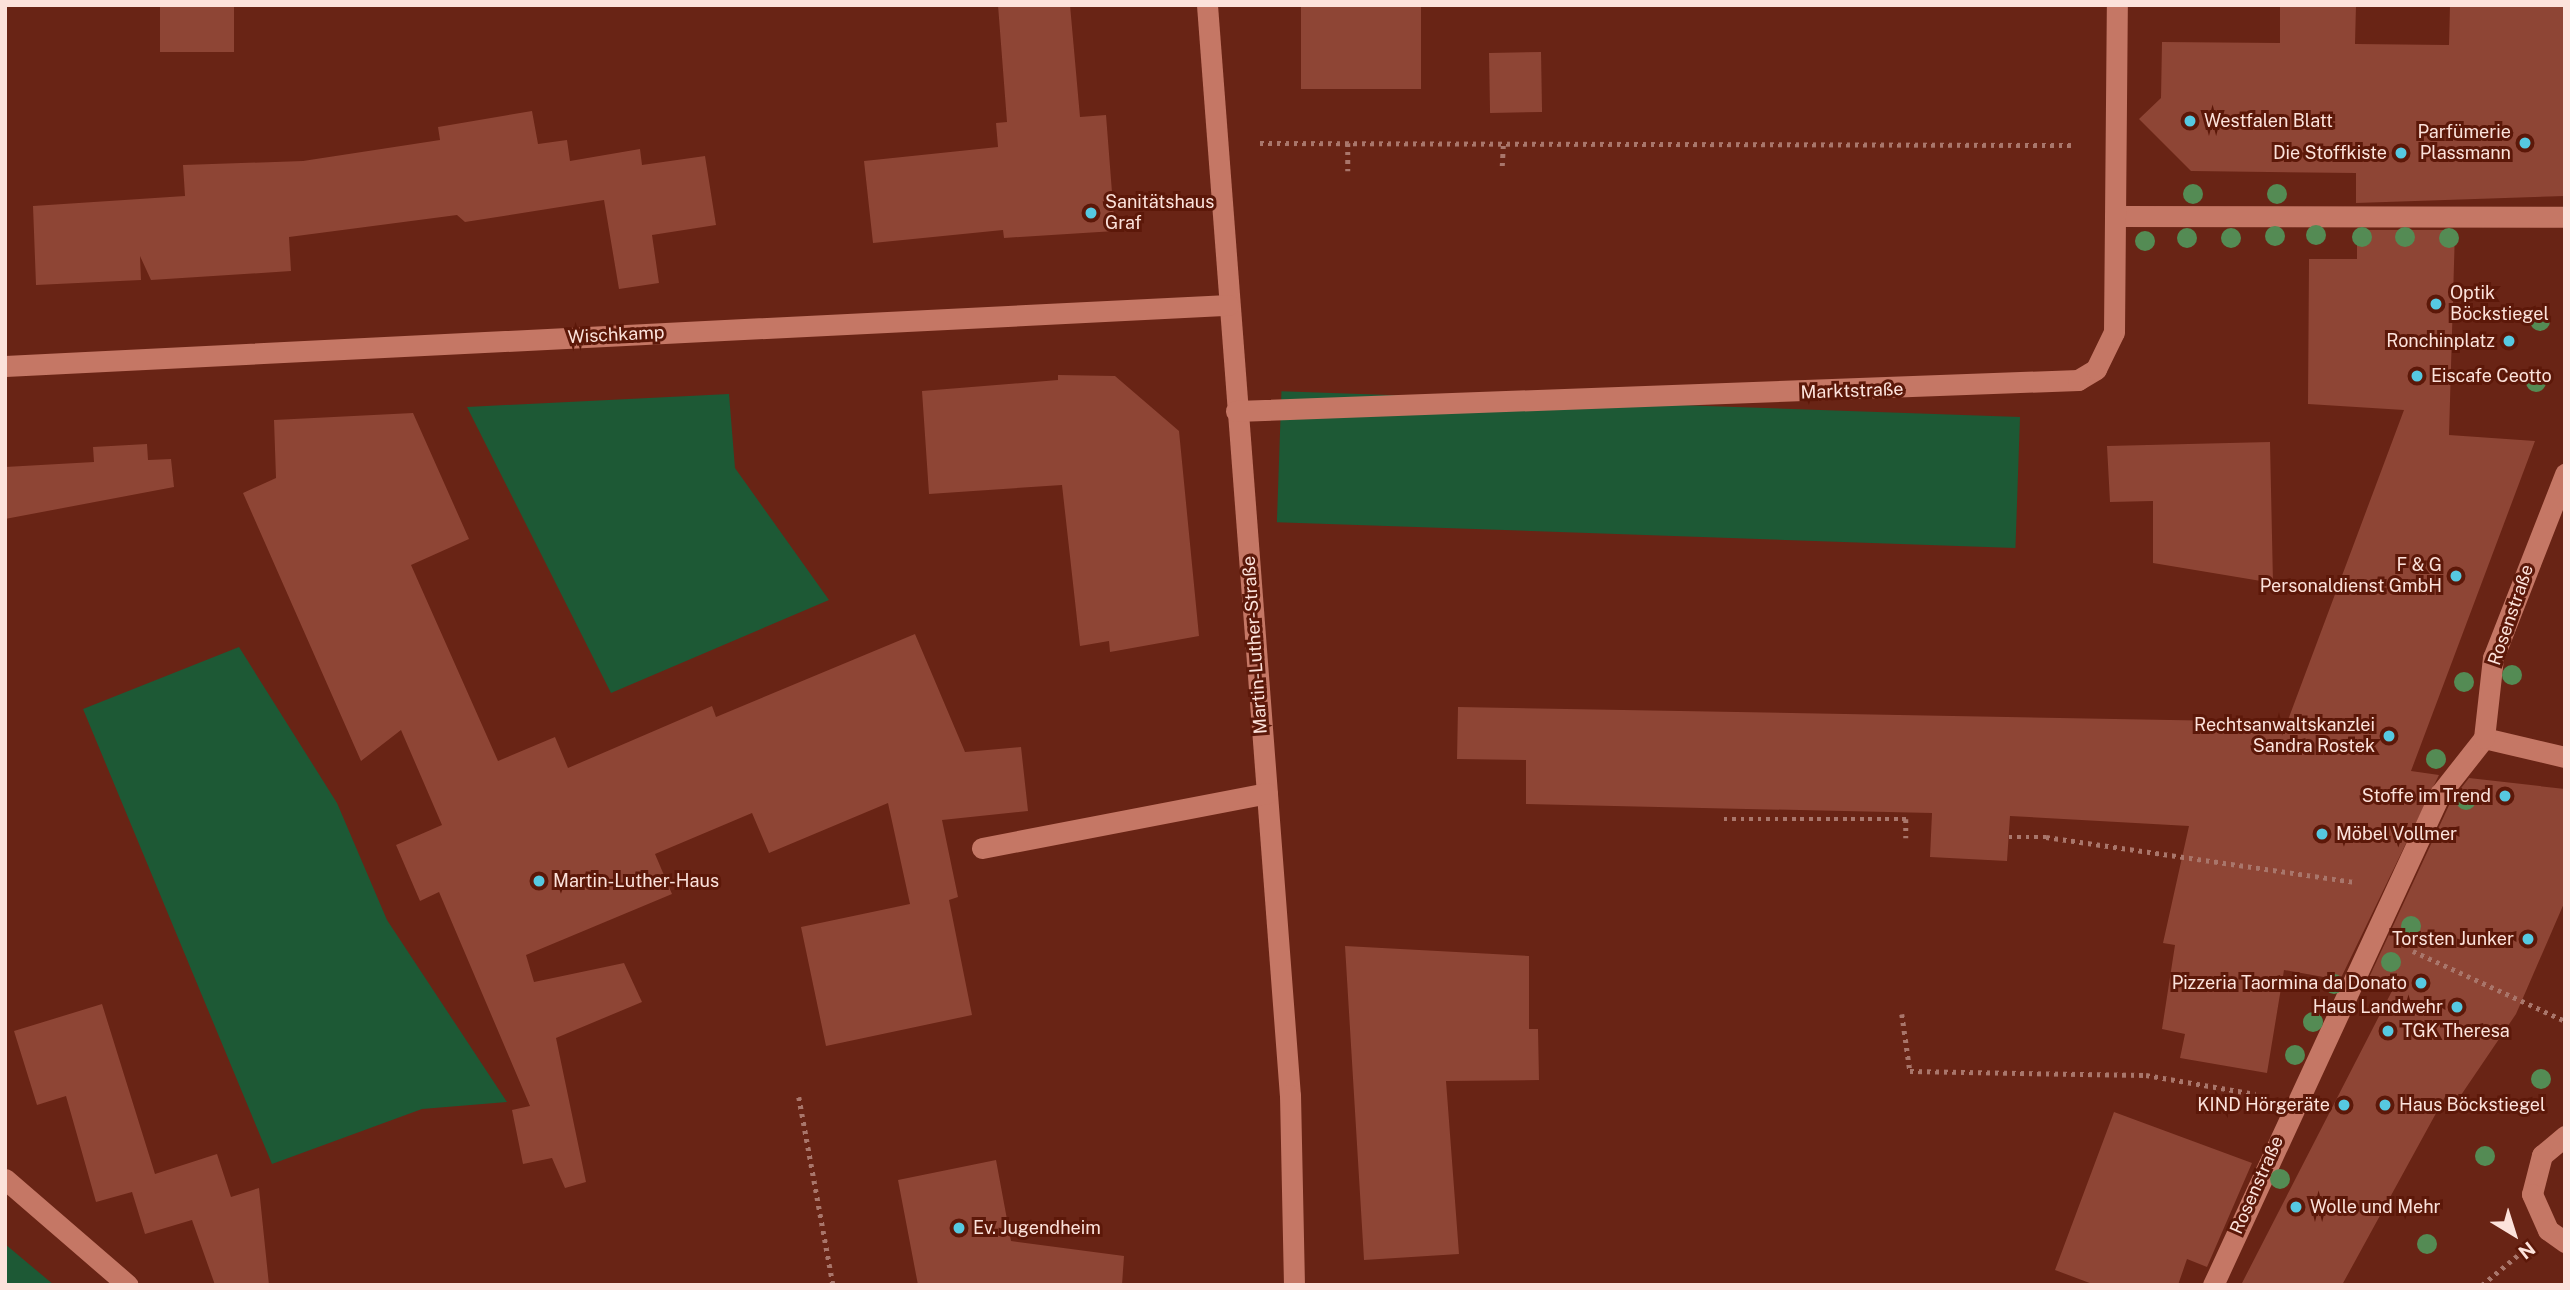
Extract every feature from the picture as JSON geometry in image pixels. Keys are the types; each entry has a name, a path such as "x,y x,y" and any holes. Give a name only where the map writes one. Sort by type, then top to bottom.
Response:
{"street":[{"name":"Martin-Luther-Straße","path":"1207,5 1290,1095 1294,1285"},
{"name":"Marktstraße","path":"1236,411 2059,385 2096,369 2108,352 2115,216 2117,5"},
{"path":"2115,216 2565,218"},
{"name":"Wischkamp","path":"5,366 1228,305"},
{"name":"Rosenstraße","path":"2213,1285 2291,1111 2440,794 2484,738 2493,658 2565,474"},
{"path":"2484,738 2565,757"},
{"path":"982,848 1267,793"},
{"path":"2565,1136 2542,1155 2532,1194 2548,1230 2565,1242"},
{"path":"5,1178 128,1285"}],"path":[{"path":"1217,143 2116,145"},
{"path":"1348,143 1348,171"},
{"path":"1502,166 1503,144"},
{"path":"1724,820 1906,819 1906,838"},
{"path":"2009,837 2239,863 2362,884 2390,897"},
{"path":"2374,934 2565,1021"},
{"path":"1902,1014 1910,1071 2146,1075 2250,1092 2291,1111"},
{"path":"799,1097 834,1285"}],"green space":[{"path":"1281,391 2020,417 2015,548 1277,522"},
{"path":"729,394 735,468 829,600 611,693 467,407"},
{"path":"239,647 337,803 387,920 507,1102 422,1109 272,1164 83,709"},
{"path":"5,1244 54,1285 5,1285"}],"building":[{"path":"160,5 234,5 234,52 160,52"},
{"path":"998,5 1070,5 1080,117 1106,115 1115,231 1004,238 1003,230 873,243 864,161 998,147 996,123 1007,122"},
{"path":"1301,5 1421,5 1421,89 1301,89"},
{"path":"2280,5 2356,5 2355,44 2449,45 2450,5 2565,5 2565,196 2356,203 2356,173 2191,171 2139,119 2161,98 2162,42 2280,43"},
{"path":"1541,52 1542,112 1490,113 1489,53"},
{"path":"532,111 538,144 567,140 570,161 640,149 642,165 705,156 716,225 652,235 659,283 619,289 604,200 465,222 457,215 289,237 291,271 151,280 140,256 141,280 36,285 33,206 185,196 183,165 303,161 440,140 438,127"},
{"path":"2357,230 2455,230 2449,435 2535,441 2411,771 2439,775 2340,980 2284,970 2267,1073 2180,1058 2185,1034 2162,1029 2175,945 2163,943 2189,826 2010,816 2007,861 1930,857 1932,813 1526,804 1526,760 1457,759 1458,707 2281,722 2282,736 2404,410 2308,404 2309,259 2357,259"},
{"path":"1058,375 1115,376 1179,431 1199,636 1110,652 1109,641 1080,646 1062,485 929,494 922,391 1058,380"},
{"path":"413,413 469,539 411,565 498,761 555,737 568,768 712,706 716,717 915,634 965,752 1021,747 1028,811 942,820 958,897 949,900 972,1015 826,1046 801,927 910,904 888,803 769,853 752,813 655,854 672,894 526,955 534,982 624,963 642,1002 556,1038 586,1182 565,1188 552,1158 523,1164 512,1110 530,1106 439,892 420,901 396,845 442,825 401,730 361,761 243,493 276,478 274,420"},
{"path":"2270,442 2273,583 2153,563 2153,501 2110,502 2107,446"},
{"path":"147,444 148,460 171,459 174,487 5,519 5,467 94,462 93,447"},
{"path":"2469,778 2565,789 2565,901 2516,1014 2457,1101 2446,1095 2342,1285 2241,1285 2393,989 2366,984 2451,801"},
{"path":"1345,946 1529,956 1529,1029 1538,1029 1539,1080 1446,1081 1459,1254 1364,1260"},
{"path":"102,1004 155,1174 217,1154 231,1197 259,1188 269,1285 215,1285 192,1220 145,1234 132,1192 96,1202 66,1096 37,1105 14,1031"},
{"path":"2114,1112 2252,1163 2207,1267 2187,1259 2178,1285 2095,1285 2055,1270"},
{"path":"996,1160 1011,1241 1124,1256 1122,1285 918,1285 898,1180"}],"place":[{"name":"Westfalen Blatt","path":"2190,121"},
{"name":"Parfümerie Plassmann","path":"2525,143"},
{"name":"Die Stoffkiste","path":"2401,153"},
{"name":"Sanitätshaus Graf","path":"1091,213"},
{"name":"Optik Böckstiegel","path":"2436,304"},
{"name":"Ronchinplatz","path":"2509,341"},
{"name":"Eiscafe Ceotto","path":"2417,376"},
{"name":"F & G Personaldienst GmbH","path":"2456,576"},
{"name":"Rechtsanwaltskanzlei Sandra Rostek","path":"2389,736"},
{"name":"Stoffe im Trend","path":"2505,796"},
{"name":"Möbel Vollmer","path":"2322,834"},
{"name":"Martin-Luther-Haus","path":"539,881"},
{"name":"Torsten Junker","path":"2528,939"},
{"name":"Pizzeria Taormina da Donato","path":"2421,983"},
{"name":"Haus Landwehr","path":"2457,1007"},
{"name":"TGK Theresa","path":"2388,1031"},
{"name":"KIND Hörgeräte","path":"2344,1105"},
{"name":"Haus Böckstiegel","path":"2385,1105"},
{"name":"Wolle und Mehr","path":"2296,1207"},
{"name":"Ev. Jugendheim","path":"959,1228"}]}
